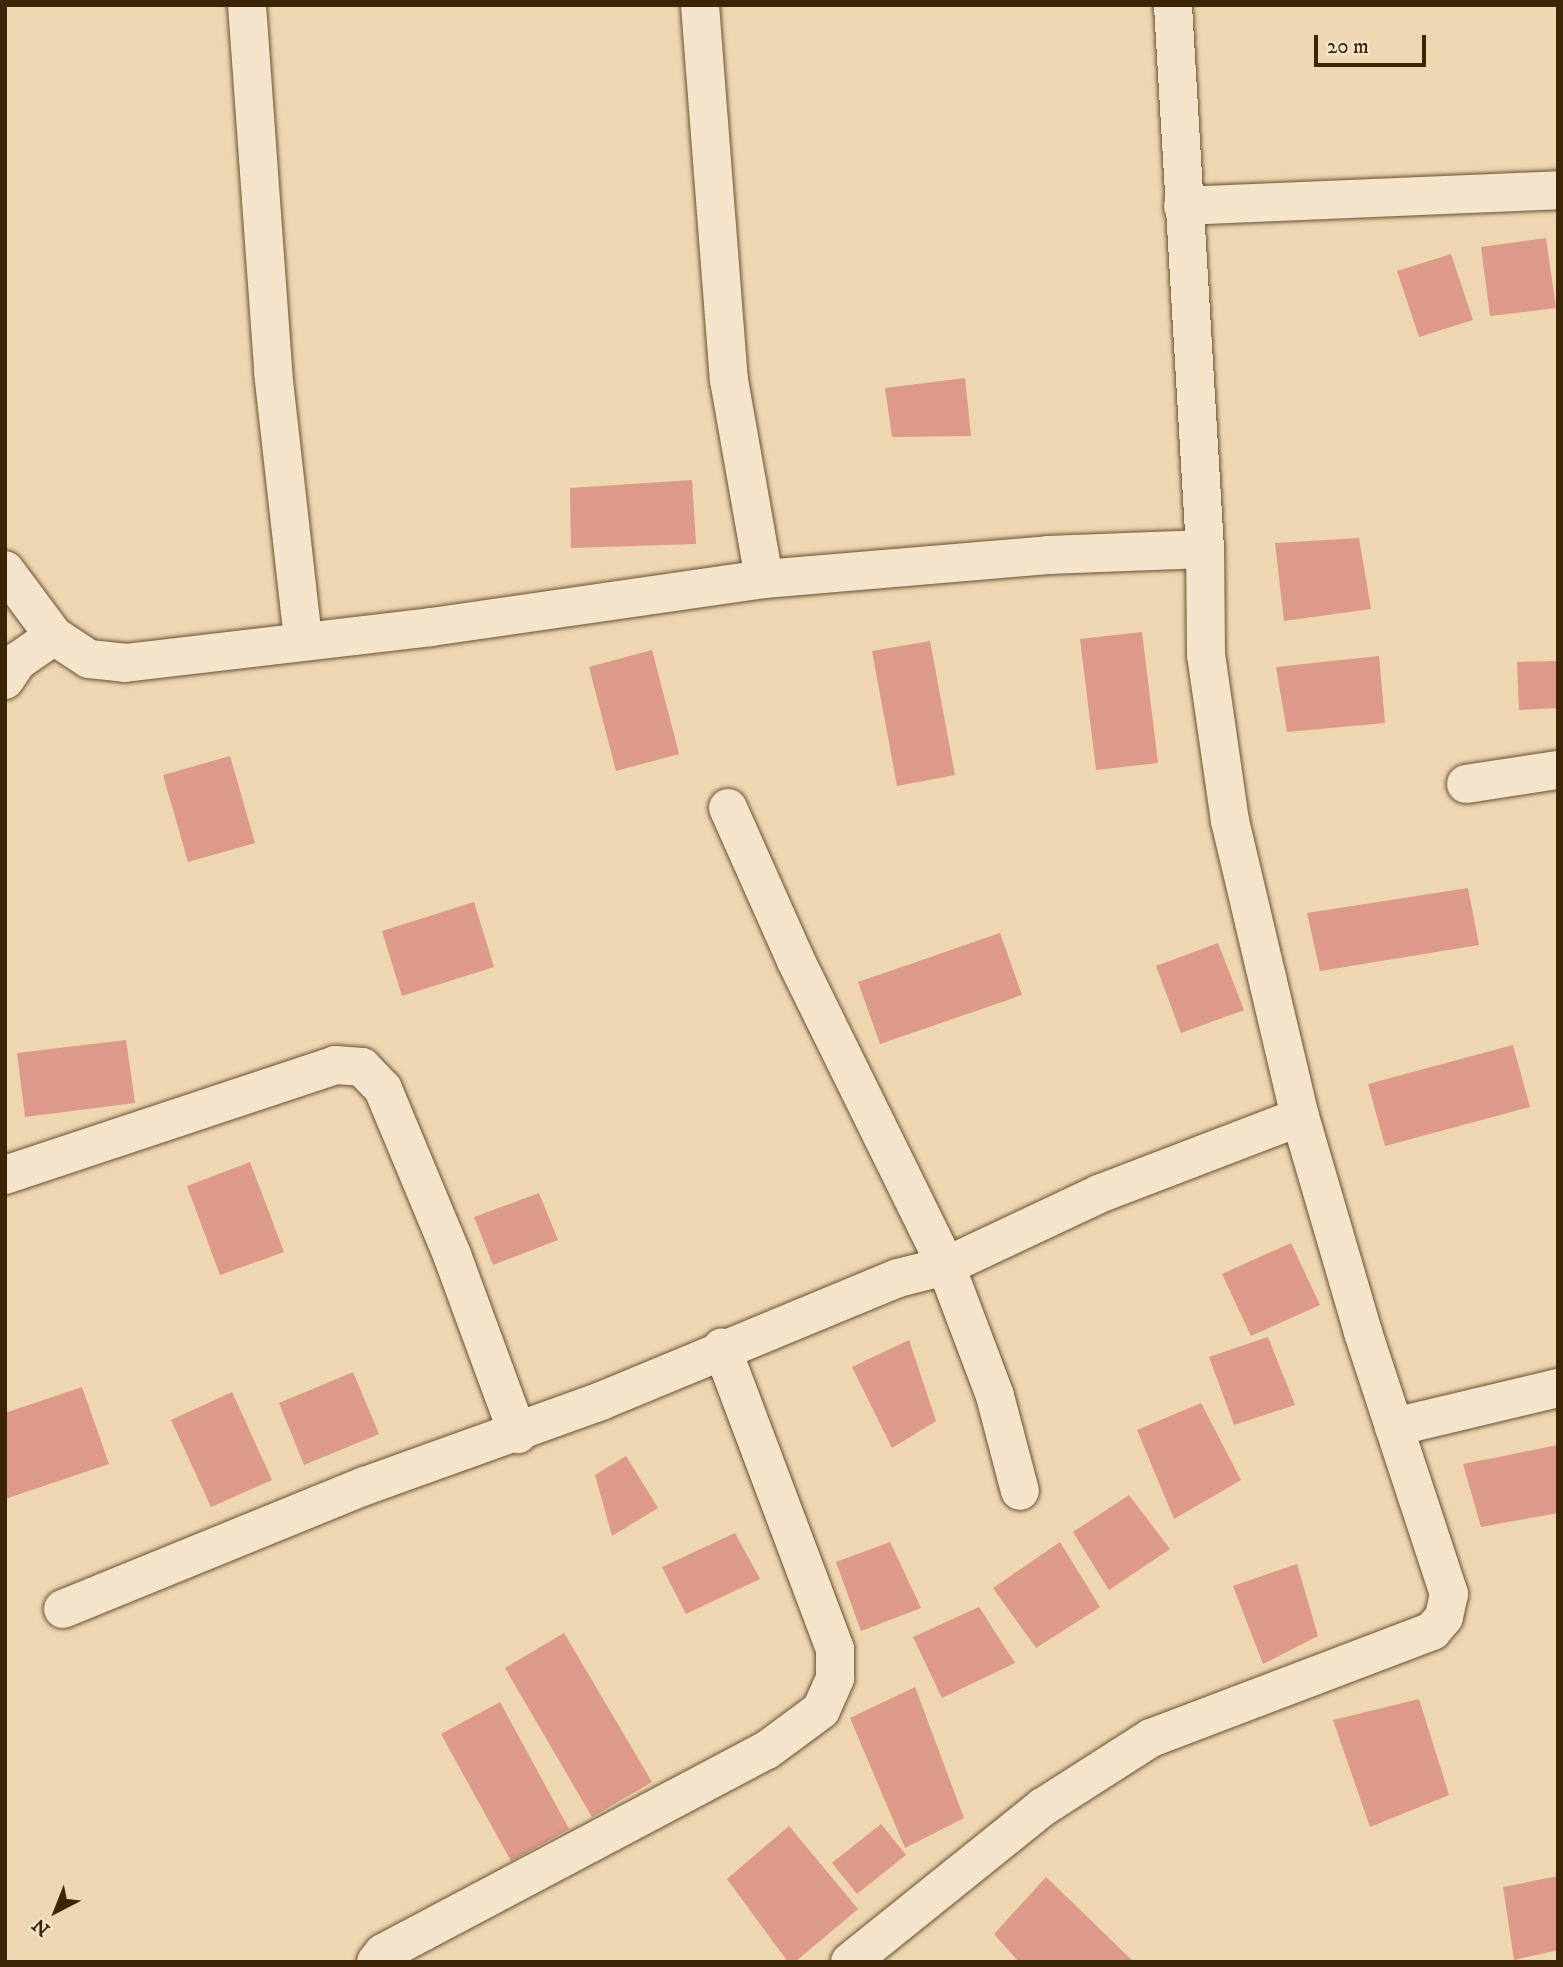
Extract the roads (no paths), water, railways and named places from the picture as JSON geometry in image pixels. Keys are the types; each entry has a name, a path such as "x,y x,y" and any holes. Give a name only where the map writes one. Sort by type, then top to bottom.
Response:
{"street":[{"path":"247,5 273,372 303,640"},
{"path":"699,5 729,380 764,579"},
{"path":"850,1962 1043,1807 1151,1738 1432,1630 1444,1617 1448,1594 1300,1117 1230,821 1206,655 1205,549 1173,5"},
{"path":"1183,206 1558,190"},
{"path":"5,570 54,636 89,659 125,663 431,627 764,579 1048,555 1205,549"},
{"path":"5,680 18,661 54,636"},
{"path":"1466,783 1558,770"},
{"path":"729,808 796,961 946,1266 995,1395 1020,1491"},
{"path":"5,1175 335,1065 362,1067 383,1089 452,1255 518,1434"},
{"path":"63,1608 365,1486 518,1434 898,1278 946,1266 1099,1194 1300,1117"},
{"path":"376,1962 383,1953 767,1750 821,1710 835,1678 835,1649 722,1348"},
{"path":"1394,1427 1558,1388"}]}
